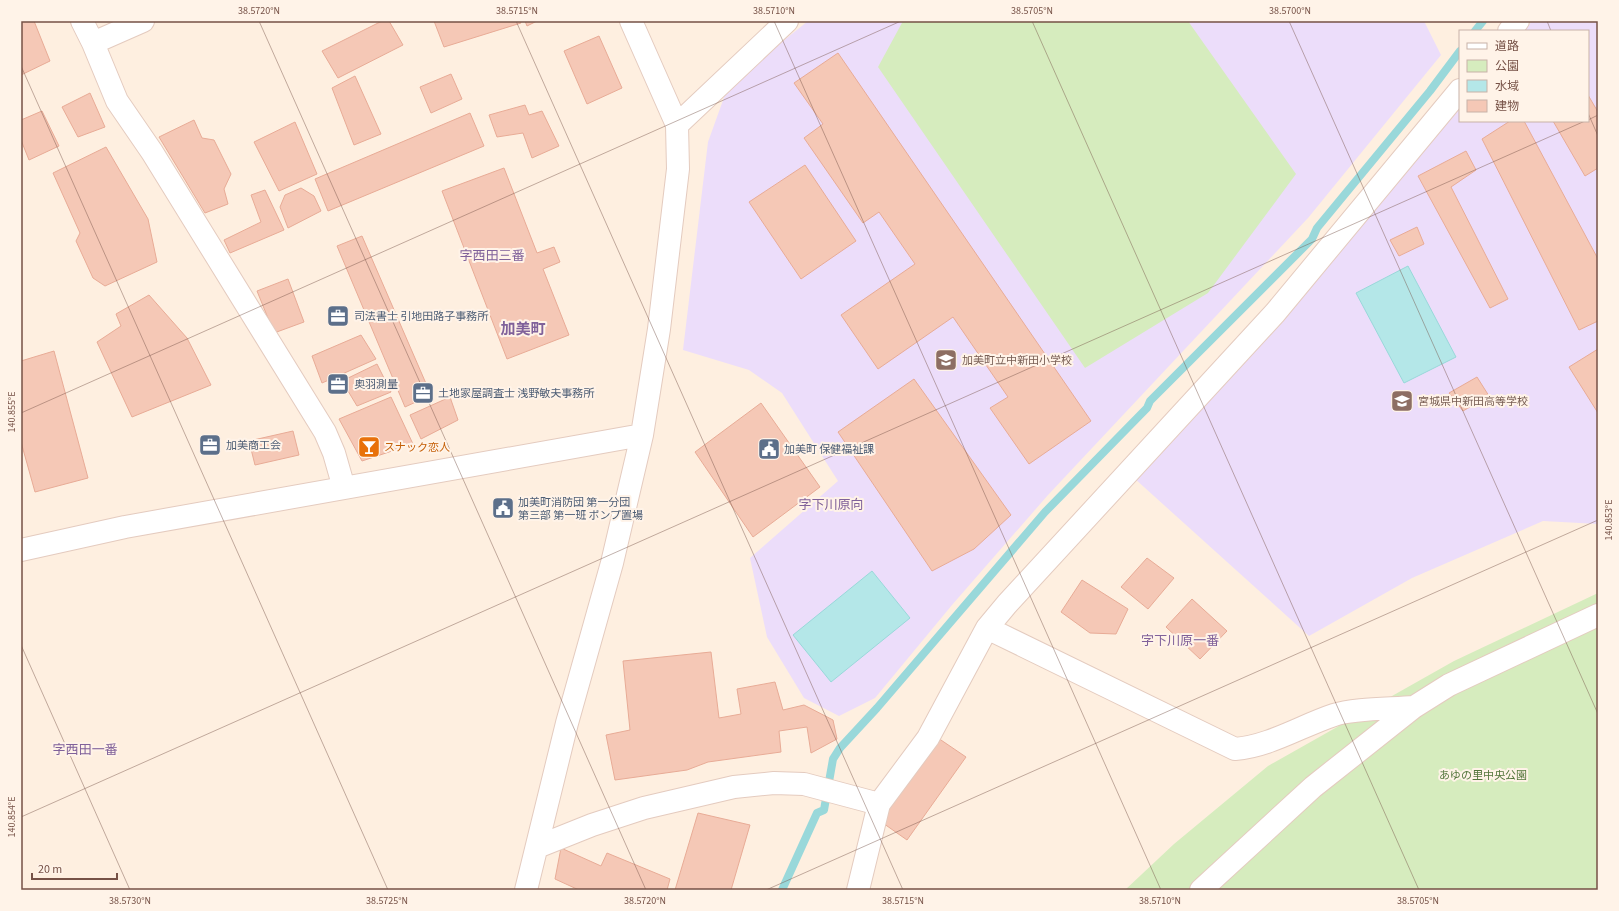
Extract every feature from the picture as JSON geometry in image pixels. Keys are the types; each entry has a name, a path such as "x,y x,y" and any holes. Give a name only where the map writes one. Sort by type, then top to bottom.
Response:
{"street":[{"path":"82,21 93,43 117,101 152,152 325,432 334,453 344,488"},
{"path":"93,43 143,21"},
{"path":"526,890 567,723 612,563 642,436 659,329 678,169 677,125 631,21"},
{"path":"677,125 787,21"},
{"path":"1510,30 1518,21"},
{"path":"858,890 879,804 928,738 987,628 1012,598 1275,312 1459,91"},
{"path":"21,550 125,527 642,436"},
{"path":"1201,890 1313,787 1414,708 1449,685 1598,615"},
{"path":"987,628 1235,749 1250,748 1336,714 1365,710 1414,708"},
{"path":"537,847 592,825 644,808 734,787 774,783 809,786 879,804"}],"shaded area":[{"name":"加美町立中新田小学校","path":"808,21 1424,21 1441,55 1308,218 1048,495 952,605 875,698 839,716 804,698 767,637 750,558 838,481 782,393 749,370 683,350 708,142 726,92 772,50"},
{"name":"宮城県中新田高等学校","path":"1532,21 1598,21 1598,524 1543,521 1412,578 1309,636 1134,478 1280,325 1459,106 1459,122 1589,122 1589,30 1525,30"}],"green space":[{"path":"903,21 1188,21 1296,174 1208,293 1085,368 878,67"},
{"name":"あゆの里中央公園","path":"1598,593 1598,890 1125,890 1174,844 1268,766 1454,661"}],"water":[{"path":"1408,266 1456,357 1404,383 1356,293"},
{"path":"872,571 910,618 831,682 793,635"}],"building":[{"path":"21,21 34,21 50,61 21,75"},
{"path":"382,21 389,21 403,45 338,78 322,51"},
{"path":"434,21 520,21 521,23 444,47"},
{"path":"525,21 537,21 527,26"},
{"path":"599,36 622,88 587,104 564,51"},
{"path":"838,53 1091,421 1029,464 990,408 1008,397 953,317 878,369 841,315 915,264 879,212 863,223 804,138 823,124 794,83"},
{"path":"451,74 462,99 431,113 420,87"},
{"path":"355,76 381,134 354,145 332,88"},
{"path":"90,93 105,127 78,137 62,107"},
{"path":"1589,97 1598,112 1598,168 1585,176 1554,122 1589,122"},
{"path":"525,105 529,115 542,111 559,146 532,158 523,133 497,137 489,115"},
{"path":"42,111 59,146 29,160 21,140 21,120"},
{"path":"470,113 484,146 328,211 315,179"},
{"path":"194,120 202,138 214,140 231,174 224,189 228,204 205,213 159,137"},
{"path":"295,122 317,174 279,191 254,142"},
{"path":"1508,122 1525,122 1598,259 1598,321 1579,330 1482,139"},
{"path":"106,147 148,219 157,262 105,286 93,278 76,241 80,233 53,173"},
{"path":"1466,151 1476,170 1451,187 1508,299 1490,308 1418,176"},
{"path":"805,165 856,241 801,279 749,202"},
{"path":"504,168 537,253 554,247 560,262 543,269 569,335 507,359 442,191"},
{"path":"301,188 314,196 321,211 288,228 280,207 285,195"},
{"path":"265,190 284,230 230,253 224,240 261,222 251,195"},
{"path":"1417,227 1424,244 1399,256 1390,240"},
{"path":"362,236 431,395 405,407 337,246"},
{"path":"288,279 304,322 274,333 257,291"},
{"path":"149,295 187,338 211,385 132,417 97,342 121,326 116,314"},
{"path":"361,335 376,359 322,383 312,356"},
{"path":"1598,349 1598,413 1569,367"},
{"path":"54,351 88,478 35,492 21,442 21,361"},
{"path":"377,364 391,392 357,406 342,381"},
{"path":"1477,377 1489,396 1463,411 1449,393"},
{"path":"914,379 1011,515 974,549 932,571 838,432"},
{"path":"391,397 413,444 362,461 339,419"},
{"path":"450,397 458,420 421,439 410,415"},
{"path":"761,403 820,487 753,537 695,452"},
{"path":"293,431 299,455 255,465 249,441"},
{"path":"1147,558 1174,578 1148,609 1121,587"},
{"path":"1082,580 1128,609 1116,634 1090,633 1061,612"},
{"path":"1192,599 1227,631 1200,659 1166,627"},
{"path":"711,652 719,718 741,714 737,689 775,682 783,710 804,705 833,720 837,739 811,753 807,727 779,731 781,752 708,762 687,770 615,780 606,735 630,730 623,661"},
{"path":"938,738 966,757 907,840 880,821 885,808"},
{"path":"698,813 750,825 731,890 675,890"},
{"path":"561,848 601,866 607,853 670,879 667,890 579,890 555,879"}],"waterway":[{"path":"1476,30 1483,21"},
{"path":"782,890 817,813 824,810 833,759 840,748 877,708 1045,512 1147,408 1150,401 1312,239 1317,228 1430,91 1459,52"}],"place":[{"name":"司法書士 引地田路子事務所","path":"338,316"},
{"name":"加美町立中新田小学校","path":"946,360"},
{"name":"奥羽測量","path":"338,384"},
{"name":"土地家屋調査士 浅野敏夫事務所","path":"423,393"},
{"name":"宮城県中新田高等学校","path":"1402,401"},
{"name":"加美商工会","path":"210,445"},
{"name":"スナック恋人","path":"369,447"},
{"name":"加美町 保健福祉課","path":"769,449"},
{"name":"加美町消防団 第一分団 第三部 第一班 ポンプ置場","path":"503,508"}],"district":[{"name":"字西田三番","path":"492,256"},
{"name":"加美町","path":"523,329"},
{"name":"字下川原向","path":"831,505"},
{"name":"字下川原一番","path":"1180,641"},
{"name":"字西田一番","path":"85,750"}]}
